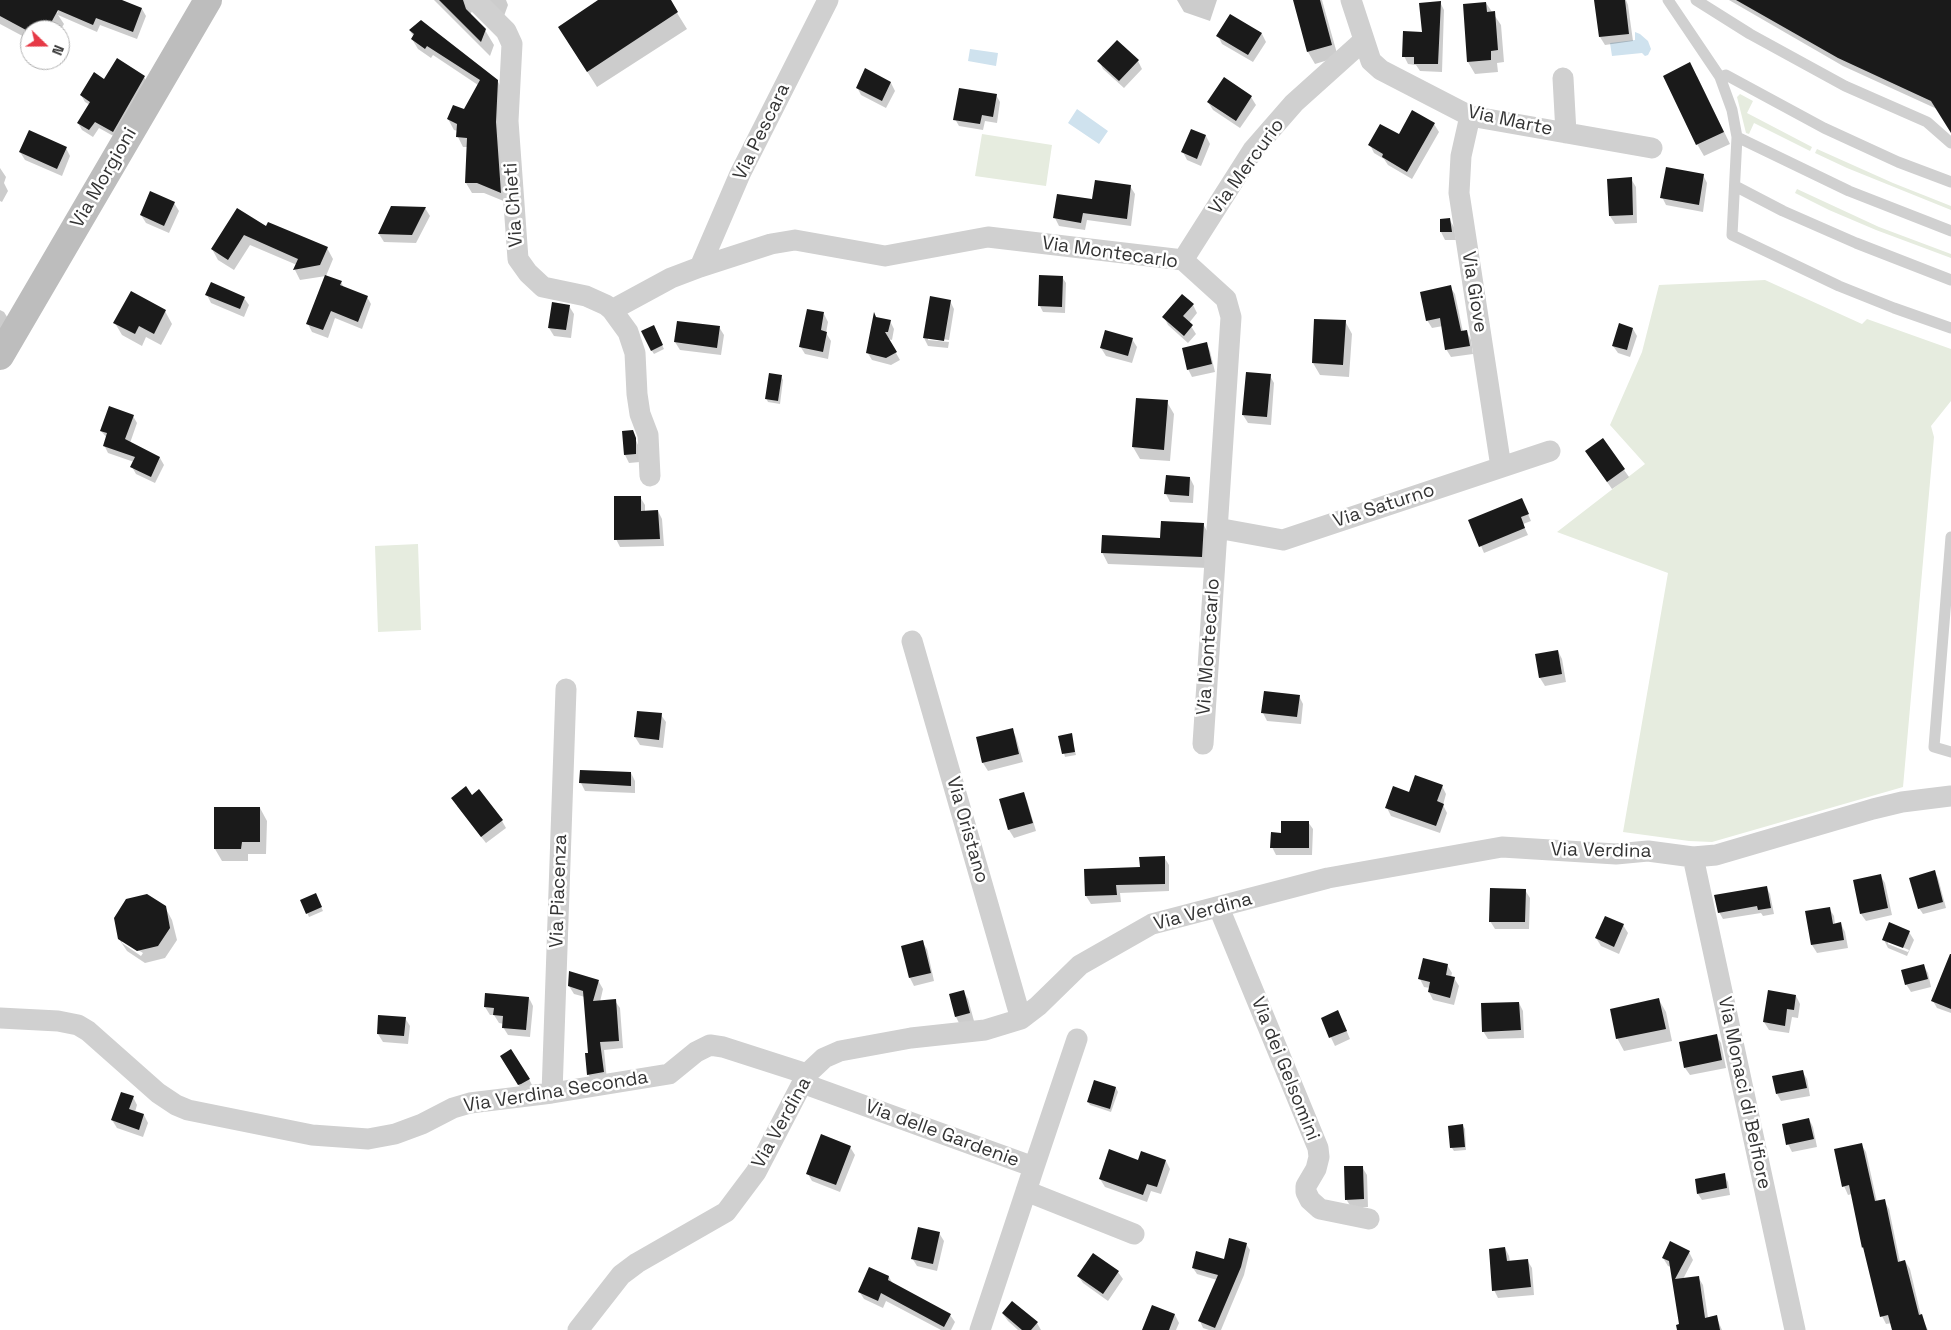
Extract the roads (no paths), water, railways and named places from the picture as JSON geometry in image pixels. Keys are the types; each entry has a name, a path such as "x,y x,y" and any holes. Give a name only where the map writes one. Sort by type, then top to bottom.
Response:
{"main road":[{"name":"Via Morgioni","path":"0,356 208,0"}],"street":[{"name":"Via Chieti","path":"475,0 506,31 512,44 508,121 518,259 528,273 543,287 586,296 606,305 628,332 635,353 638,404 648,435 650,476"},
{"name":"Via Pescara","path":"700,267 740,174 828,0"},
{"name":"Via Marte","path":"1351,0 1371,61 1381,70 1470,116 1652,148"},
{"name":"Via Mercurio","path":"1183,260 1253,150 1294,103 1363,41"},
{"path":"1563,78 1566,133"},
{"name":"Via Giove","path":"1470,116 1461,156 1459,193 1501,467"},
{"name":"Via Montecarlo","path":"612,310 671,278 771,244 795,240 886,256 988,237 1183,260 1226,299 1231,317 1203,744"},
{"name":"Via Saturno","path":"1217,528 1283,540 1550,451"},
{"name":"Via Oristano","path":"912,642 1021,1019"},
{"name":"Via Piacenza","path":"552,1093 566,689"},
{"name":"Via Verdina","path":"578,1330 621,1275 636,1263 726,1212 756,1172 804,1079 824,1058 840,1051 911,1038 985,1030 1021,1019 1038,1006 1080,965 1152,924 1328,878 1502,847 1616,854 1648,851 1693,857 1716,855 1902,802 1951,796"},
{"name":"Via Monaci di Belfiore","path":"1693,857 1794,1330"},
{"name":"Via dei Gelsomini","path":"1219,908 1318,1148 1319,1157 1316,1169 1306,1186 1306,1192 1310,1200 1320,1209 1369,1219"},
{"name":"Via Verdina Seconda","path":"0,1018 58,1021 78,1025 88,1031 158,1093 176,1105 188,1110 312,1135 368,1139 395,1134 422,1124 453,1108 470,1103 552,1093 669,1074 696,1052 710,1045 804,1079"},
{"path":"1034,1168 1077,1039"},
{"name":"Via delle Gardenie","path":"804,1079 1034,1168 980,1330"},
{"path":"1026,1191 1134,1234"}],"lane":[{"path":"1668,0 1720,77 1732,110 1737,136 1732,235 1839,286 1951,328"},
{"path":"1696,0 1750,34 1845,86 1927,122 1951,143"},
{"path":"1720,77 1726,75 1824,128 1898,162 1951,182"},
{"path":"1737,136 1849,191 1951,232"},
{"path":"1735,186 1783,211 1856,243 1951,280"},
{"path":"1951,537 1934,747 1951,752"}],"water":[{"path":"1635,32 1648,41 1651,49 1648,55 1645,56 1642,53 1612,56 1610,43 1635,40"},
{"path":"970,49 998,53 996,66 968,61"},
{"path":"1077,109 1108,131 1099,144 1068,123"}]}
